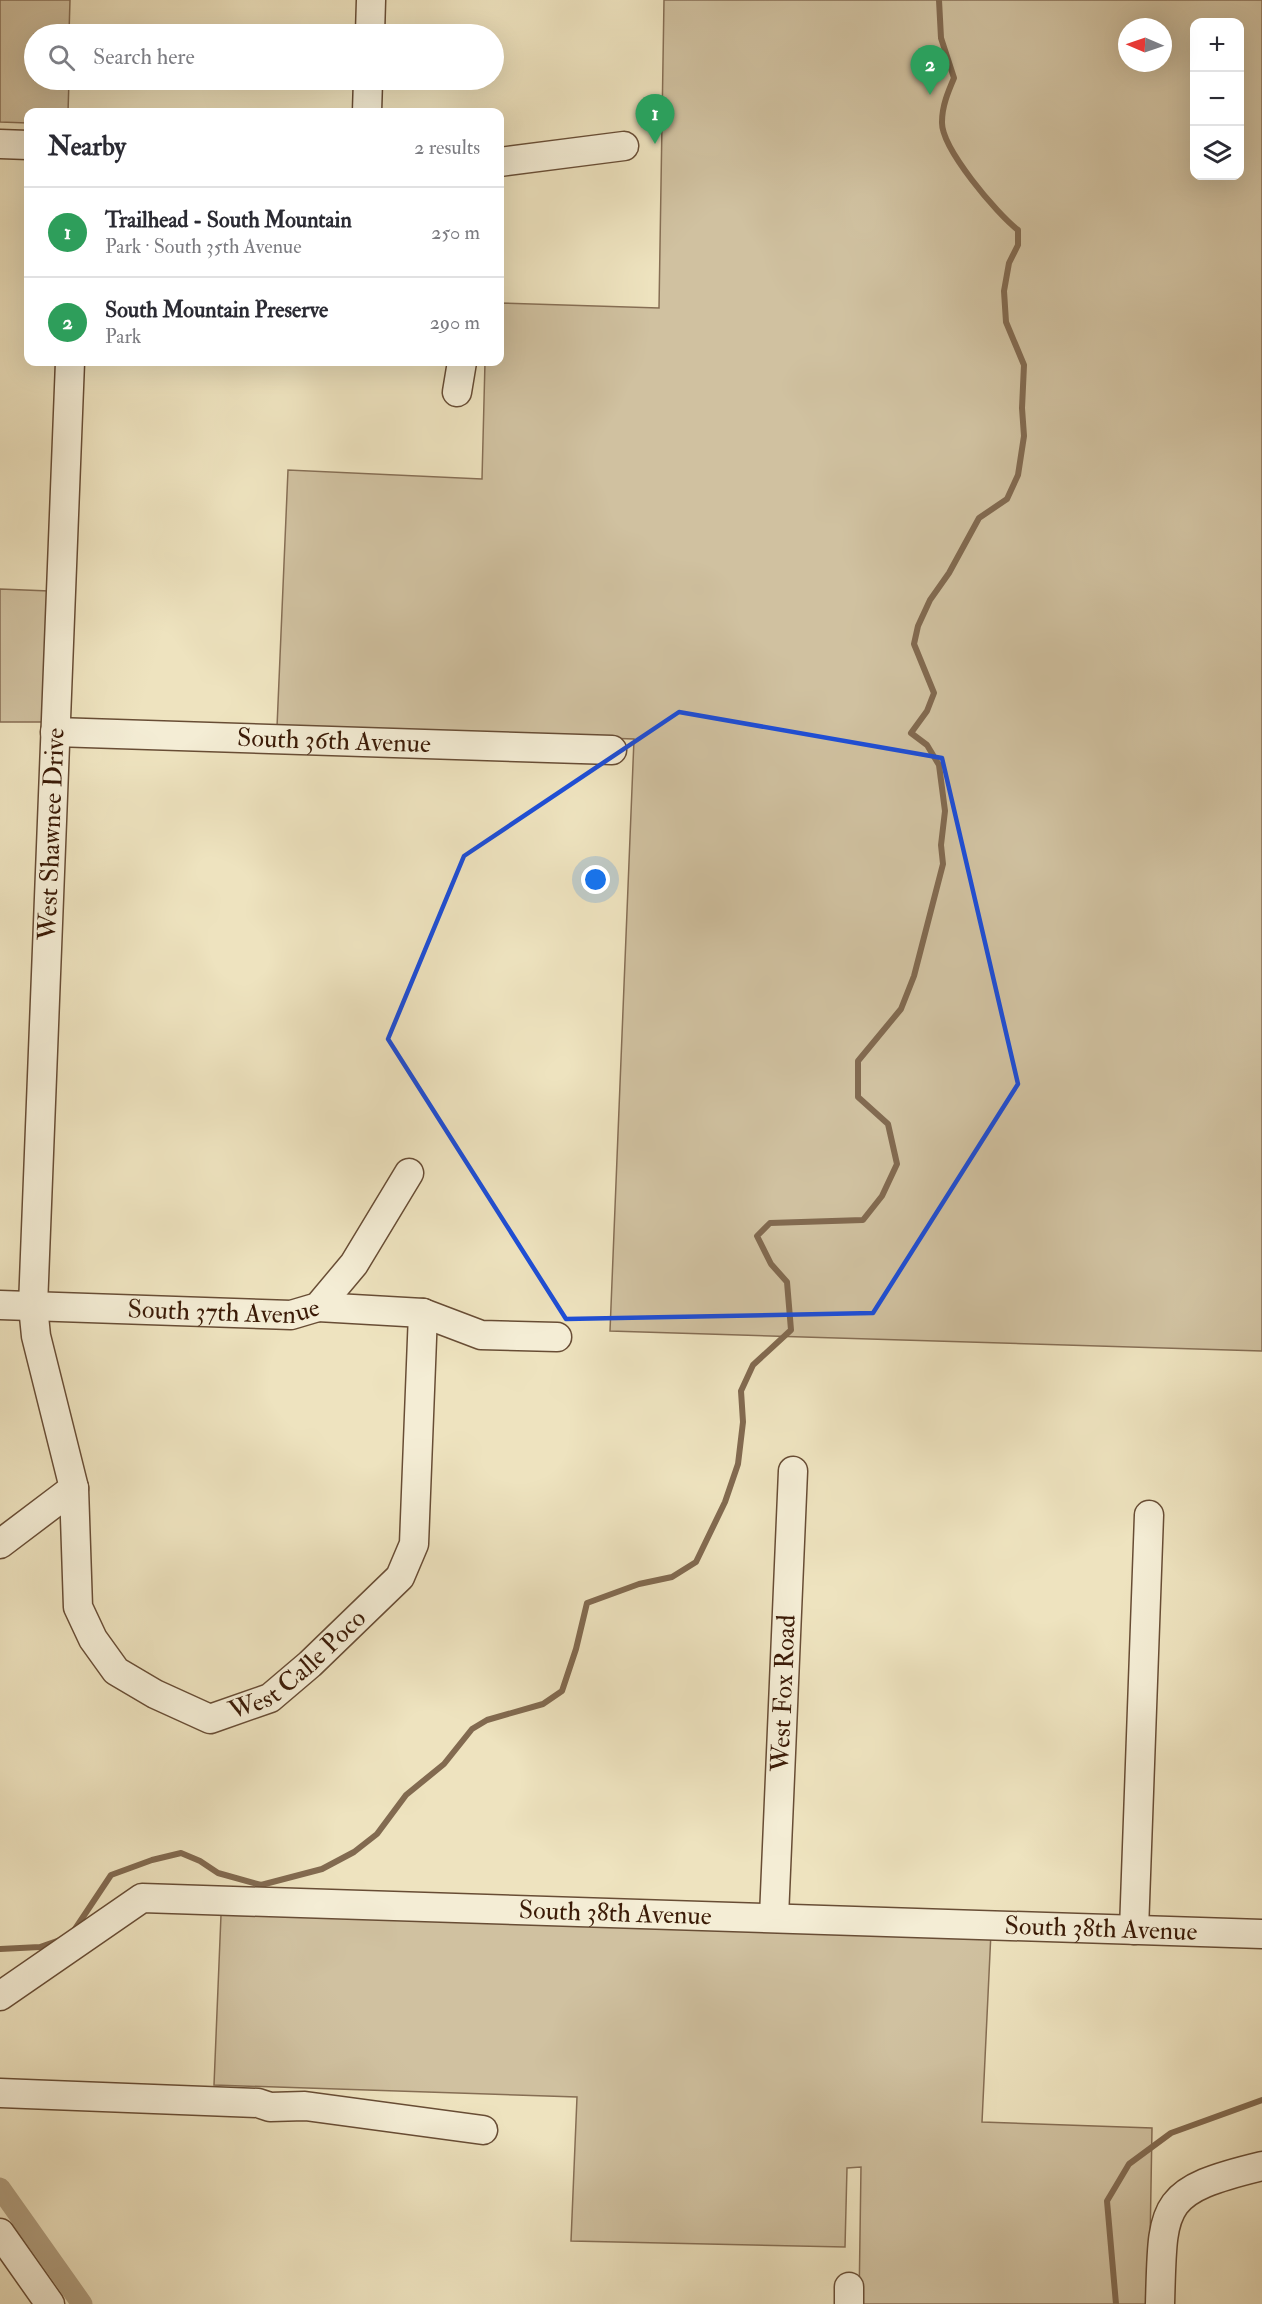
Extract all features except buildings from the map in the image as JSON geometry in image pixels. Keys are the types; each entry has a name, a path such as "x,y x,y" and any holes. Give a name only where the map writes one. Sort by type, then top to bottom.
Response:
{"street":[{"path":"370,24 371,0"},
{"path":"367,108 368,90"},
{"path":"0,144 24,145"},
{"path":"504,161 624,146"},
{"name":"West Shawnee Drive","path":"70,366 33,1306 36,1336 74,1488"},
{"path":"457,392 461,366"},
{"name":"South 36th Avenue","path":"55,732 612,750"},
{"name":"South 37th Avenue","path":"0,1305 291,1315 318,1307 354,1264 409,1173"},
{"path":"318,1307 423,1313 481,1335 557,1337"},
{"name":"West Calle Poco","path":"74,1488 78,1607 93,1639 116,1671 155,1694 210,1719 270,1698 310,1664 400,1577 414,1544 423,1313"},
{"name":"West Fox Road","path":"774,1917 793,1471"},
{"path":"0,1544 74,1488"},
{"path":"1134,1930 1149,1515"},
{"name":"South 38th Avenue","path":"0,1996 142,1898 1262,1934"},
{"path":"0,2093 258,2103 270,2107 305,2106 483,2130"},
{"path":"1160,2304 1163,2229 1177,2200 1190,2189 1214,2179 1262,2166"},
{"path":"5,2249 50,2304"}],"highlighted area":[{"path":"679,712 942,758 1018,1084 873,1313 566,1319 388,1039 464,856"}],"shaded area":[{"path":"0,0 70,0 69,24 24,24 24,90 69,90 68,108 24,108 24,123 0,122"},
{"path":"664,0 1262,0 1262,1351 610,1331 634,739 277,727 288,470 482,479 485,366 504,366 504,303 659,308"},
{"path":"0,589 49,591 45,722 0,722"},
{"path":"221,1915 991,1932 982,2122 1152,2128 1149,2304 859,2304 861,2167 847,2168 845,2247 571,2241 577,2097 214,2085"}],"waterway":[{"path":"75,1929 111,1875 152,1860 181,1853 200,1861 218,1873 261,1885 322,1869 354,1852 377,1834 406,1795 444,1764 472,1729 487,1720 543,1704 562,1691 576,1649 587,1603 639,1584 672,1577 696,1562 725,1502 738,1464 743,1422 741,1391 753,1365 791,1330 787,1282 771,1264 757,1236 770,1223 863,1220 882,1196 897,1164 888,1124 858,1097 858,1061 901,1009 914,976 943,864 941,845 945,811 939,765 927,745 911,733 927,711 934,693 914,644 918,626 930,600 949,573 979,518 1007,499 1018,475 1024,436 1022,408 1024,365 1006,322 1004,291 1009,263 1018,245 1018,230 984,196 960,163 944,133 943,110 954,78 941,38 939,0"},
{"path":"0,1949 40,1947 60,1940"},
{"path":"1116,2304 1107,2201 1129,2164 1171,2133 1262,2100"},
{"path":"0,2188 82,2304"}],"place":[{"name":"South Mountain Preserve","path":"930,95"},
{"name":"Trailhead - South Mountain","path":"655,144"}]}
